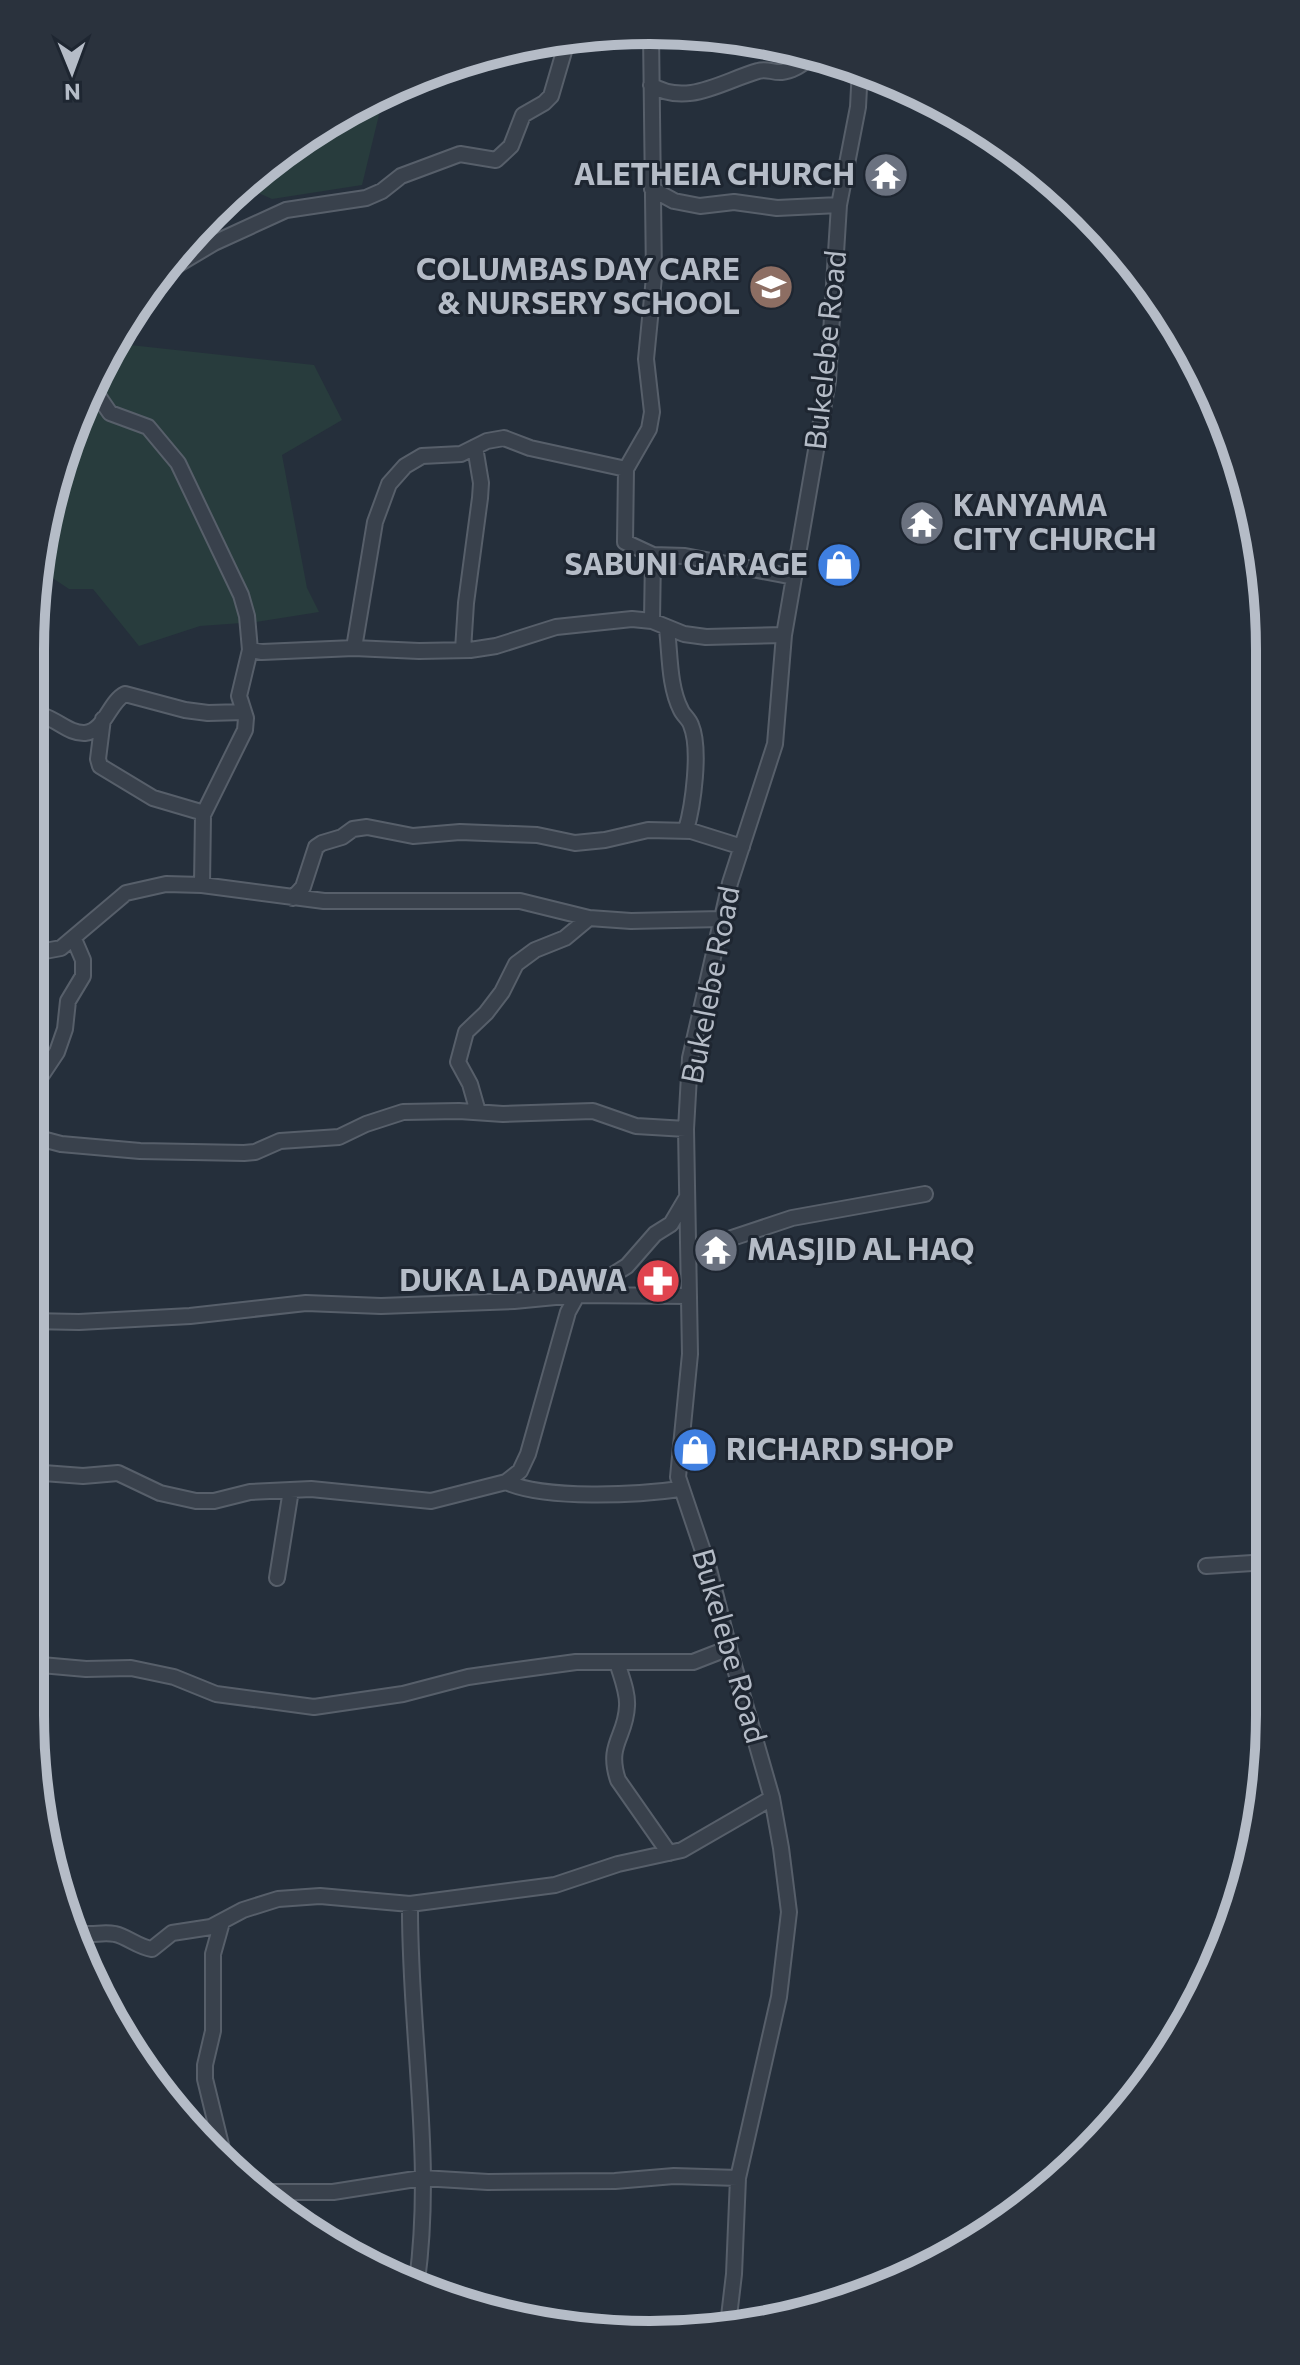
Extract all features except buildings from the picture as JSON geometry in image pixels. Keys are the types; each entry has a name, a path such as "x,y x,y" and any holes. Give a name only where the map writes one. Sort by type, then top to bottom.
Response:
{"street":[{"path":"651,44 654,277 646,359 651,421 626,469 625,542 653,555 675,554 794,577"},
{"path":"186,259 214,243 286,210 366,198 382,191 401,176 460,154 496,160 511,146 523,115 551,96 564,50"},
{"path":"651,85 669,93 699,92 759,71 782,72 802,64"},
{"name":"Bukelebe Road","path":"729,2316 738,2178 779,1997 788,1941 787,1887 772,1798 709,1569 680,1489 679,1458 690,1354 686,1129 690,1058 721,919 775,744 784,635 828,381 839,205 858,107 859,81"},
{"path":"652,189 674,201 700,206 734,202 777,208 839,205"},
{"path":"99,397 110,413 148,427 178,463 241,595 247,616 250,650 239,696 245,730 204,813 201,834 202,885"},
{"path":"354,648 375,522 389,484 405,466 422,456 461,454 497,439 509,438 530,448 626,469"},
{"path":"463,650 481,483 475,447"},
{"path":"652,621 653,555"},
{"path":"250,650 463,650 496,646 556,627 608,620 652,621 667,629 706,637 784,635"},
{"path":"667,629 674,685 680,709 691,725 697,765 686,830"},
{"path":"44,716 81,732 93,730 119,697 125,694 185,710 244,712"},
{"path":"103,719 98,759 100,766 153,798 204,813"},
{"path":"293,898 303,887 316,847 359,827 413,836 460,832 543,835 575,843 648,830 686,830 742,847"},
{"path":"44,951 61,948 74,939 129,891 166,884 351,901 509,900 589,918 642,922 721,919"},
{"path":"478,1112 470,1084 458,1062 466,1032 502,992 516,964 535,950 565,938 589,918"},
{"path":"44,1072 57,1052 65,1029 68,1001 83,976 83,960 74,939"},
{"path":"44,1139 61,1144 140,1151 244,1153 255,1152 280,1141 339,1137 400,1113 593,1111 636,1126 686,1129"},
{"path":"690,1252 792,1218 925,1194"},
{"path":"44,1473 83,1476 118,1473 160,1493 196,1501 214,1501 250,1492 311,1489 431,1501 506,1482 520,1471 528,1454 535,1421 576,1295 633,1261 655,1234 671,1224 687,1197"},
{"path":"44,1321 190,1316 306,1303 381,1306 514,1301 576,1295 689,1296"},
{"path":"506,1482 560,1492 641,1494 680,1489"},
{"path":"277,1578 291,1490"},
{"path":"1206,1566 1256,1563"},
{"path":"44,1665 86,1669 131,1668 174,1677 216,1694 314,1707 403,1694 482,1675 576,1662 693,1662 729,1648"},
{"path":"617,1662 627,1703 614,1751 614,1768 618,1780 669,1853"},
{"path":"85,1935 119,1935 149,1949 172,1933 200,1930 243,1910 278,1899 320,1896 410,1904 555,1885 618,1864 691,1846 772,1798"},
{"path":"410,1904 422,2178 423,2227 418,2275"},
{"path":"221,2144 205,2079 205,2065 213,2031 213,1954 222,1922"},
{"path":"276,2192 333,2192 422,2178 488,2182 615,2181 674,2176 738,2178"}],"green space":[{"path":"381,107 362,185 272,199 254,191 313,146"},
{"path":"130,338 130,345 314,365 342,420 282,455 307,588 319,612 256,622 200,626 139,646 93,589 69,589 49,575 65,493 90,418"}],"place":[{"name":"ALETHEIA CHURCH","path":"886,175"},
{"name":"COLUMBAS DAY CARE & NURSERY SCHOOL","path":"771,287"},
{"name":"KANYAMA CITY CHURCH","path":"922,523"},
{"name":"SABUNI GARAGE","path":"839,565"},
{"name":"MASJID AL HAQ","path":"716,1250"},
{"name":"DUKA LA DAWA","path":"658,1281"},
{"name":"RICHARD SHOP","path":"695,1450"}]}
